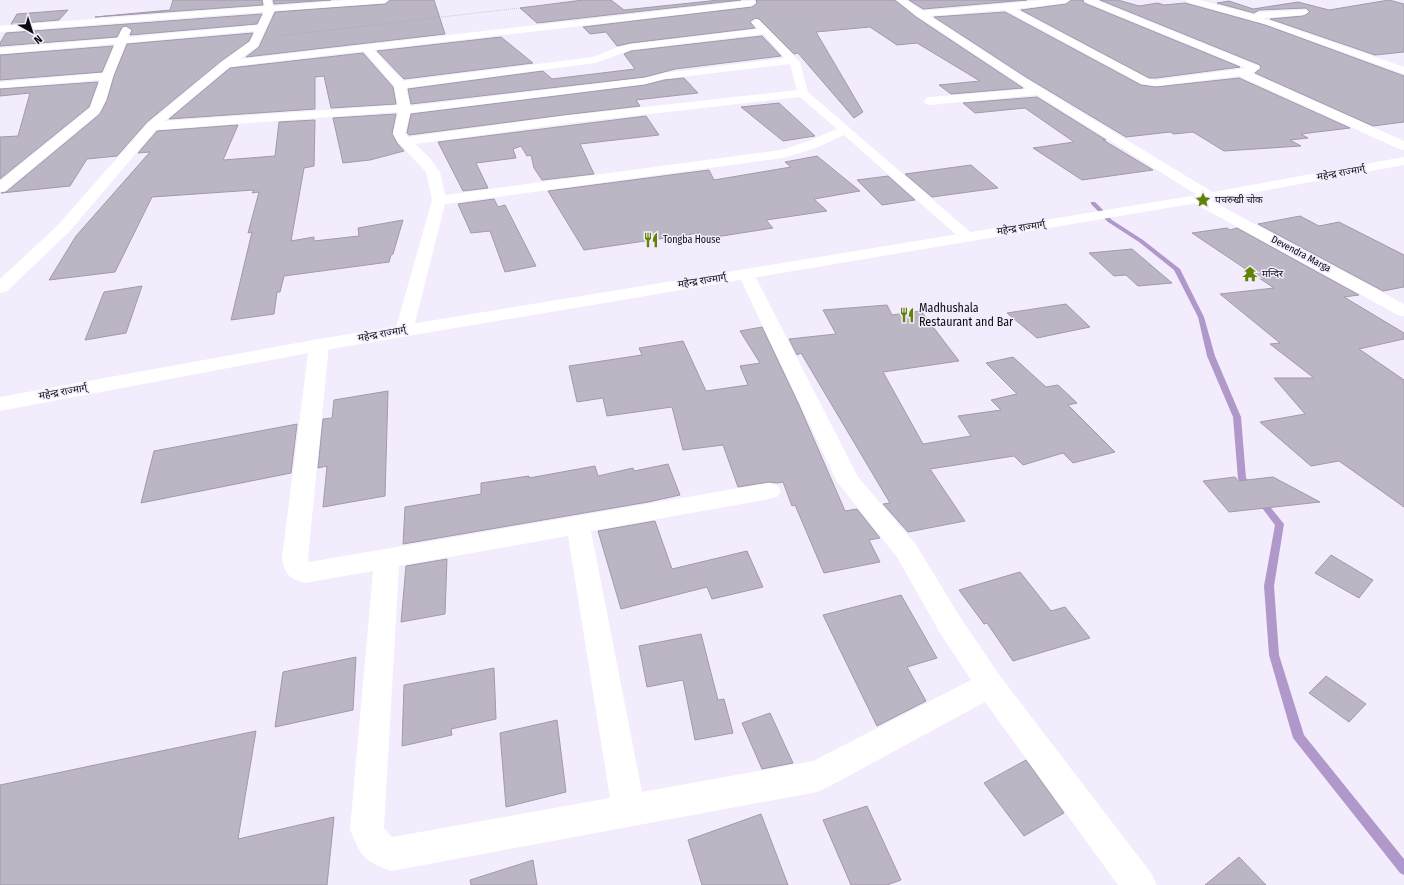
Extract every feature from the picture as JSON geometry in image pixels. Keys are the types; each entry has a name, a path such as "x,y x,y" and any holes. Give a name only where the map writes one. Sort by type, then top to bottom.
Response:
{"main road":[{"path":"0,29 130,19 268,4 385,0"},
{"name":"Devendra Marga","path":"900,0 1203,197 1396,300 1404,311"},
{"path":"920,14 1006,7 1066,0"},
{"path":"1006,7 1146,82 1156,83 1240,72 1255,68 1088,0"},
{"path":"1190,0 1268,22 1404,71"},
{"path":"226,64 678,12 743,3 766,31 795,62 803,93 968,237"},
{"path":"0,288 63,229 152,126 226,64 254,44 260,33 268,4"},
{"path":"669,4 678,12"},
{"path":"1246,16 1303,12"},
{"path":"0,188 95,110 130,19"},
{"path":"400,85 595,60 609,55 617,50 631,47 766,31"},
{"path":"0,51 121,41 260,33"},
{"path":"367,48 400,85 404,109 399,133 433,172 439,200 404,331"},
{"path":"101,54 116,53"},
{"path":"152,126 404,109 645,81 664,76 792,60"},
{"path":"1240,72 1404,146"},
{"path":"0,86 107,76"},
{"path":"930,102 1039,91"},
{"path":"406,141 563,120 803,93"},
{"path":"439,200 783,154 811,146 845,130"},
{"name":"महेन्द्र राज्मार्ग्","path":"0,404 319,345 968,237 1404,161"},
{"path":"746,274 849,482 906,550 950,625 990,685 1139,885"},
{"path":"319,345 295,558 297,568 305,573 769,491"},
{"path":"578,525 629,810"},
{"path":"387,558 367,829 372,841 378,848 391,854 817,776 990,685"}],"path":[{"path":"260,33 528,7"}],"building":[{"path":"173,0 262,0 263,5 95,17 170,10"},
{"path":"273,0 331,0 274,4"},
{"path":"390,0 434,0 445,34 246,57 259,47 275,12 385,4"},
{"path":"583,0 611,0 624,10 719,0 741,0 537,23 520,8"},
{"path":"756,0 895,0 916,17 1023,88 951,94 939,85 980,81 917,43 897,45 870,27 816,32 863,112 854,118 798,53 794,54 759,19 755,18 750,22 755,28 617,46 606,32 590,34 583,27 752,7 757,3"},
{"path":"909,0 1027,0 923,9"},
{"path":"1071,0 1083,0 1084,3 1240,67 1149,78 1021,10 1066,4"},
{"path":"1100,0 1118,0 1139,6 1158,3 1164,5 1185,3 1265,25 1404,76 1404,122 1373,126 1255,73 1261,68 1260,65"},
{"path":"1389,0 1404,4 1404,52 1375,55 1270,19 1303,16 1310,12 1306,8 1259,10 1254,13 1217,3 1229,1 1253,9 1298,2 1329,10"},
{"path":"68,10 59,20 11,24 17,14"},
{"path":"1005,12 1141,85 1156,87 1239,78 1350,128 1301,134 1308,138 1290,140 1301,146 1224,151 1193,132 1174,134 1170,132 1126,137 1026,77 934,17"},
{"path":"262,14 257,24 130,35 132,30 126,26 122,27 117,37 0,46 0,43 6,33"},
{"path":"253,33 249,41 221,61 147,122 117,156 87,159 70,186 1,193 6,192 100,114 107,100 114,76 127,44"},
{"path":"762,36 781,56 675,69 645,77 411,104 408,89 543,71 552,79 635,69 624,54 631,51"},
{"path":"501,37 533,63 404,79 377,51"},
{"path":"113,46 102,72 0,80 0,55"},
{"path":"363,53 393,87 396,104 331,108 324,76 315,77 315,109 169,119 230,68"},
{"path":"684,78 698,93 636,100 640,106 409,135 407,133 411,114 645,85 664,80"},
{"path":"98,82 89,107 0,179 0,137 18,136 30,93 0,96 0,89"},
{"path":"1037,97 1106,140 1103,140 1153,170 1082,180 1033,148 1074,142 1025,108 975,113 963,103"},
{"path":"779,103 815,136 783,141 741,107"},
{"path":"396,114 392,134 404,151 370,160 343,163 333,118"},
{"path":"646,116 659,135 580,144 594,174 542,180 534,168 531,155 527,156 521,146 513,149 516,158 476,163 488,188 463,191 438,142"},
{"path":"315,120 314,166 304,168 291,241 314,237 314,241 359,236 358,228 403,220 393,254 391,255 389,262 284,276 280,292 277,292 274,314 231,320 252,232 248,233 259,192 252,193 254,190 152,197 115,272 49,280 76,236 150,152 138,153 157,131 238,125 223,160 275,156 279,122"},
{"path":"817,156 860,191 814,199 827,211 766,220 773,228 703,239 699,233 584,250 548,191 709,170 714,180 791,167 785,162"},
{"path":"971,165 998,188 932,197 905,174"},
{"path":"888,176 915,200 882,205 857,180"},
{"path":"494,199 498,207 505,205 536,266 505,272 490,231 471,233 458,204"},
{"path":"1300,216 1319,226 1339,222 1404,255 1404,287 1383,291 1258,224"},
{"path":"1227,228 1230,230 1237,228 1359,295 1344,297 1404,333 1404,339 1359,349 1404,380 1404,507 1339,461 1311,466 1260,422 1305,414 1274,378 1314,378 1270,344 1280,343 1220,294 1274,288 1192,233"},
{"path":"1132,249 1172,283 1138,286 1126,275 1114,276 1089,253"},
{"path":"142,286 126,333 85,340 104,292"},
{"path":"1066,304 1090,327 1037,338 1007,313"},
{"path":"887,305 892,315 921,311 959,361 883,372 923,444 971,436 958,416 1001,410 991,400 1017,394 986,363 1013,357 1046,387 1058,385 1077,403 1068,405 1115,452 1073,463 1063,453 1023,465 1014,456 930,469 965,521 908,532 883,504 890,503 801,353 797,355 789,339 836,334 823,310"},
{"path":"762,327 799,405 845,511 857,509 880,538 869,540 880,562 824,573 795,505 792,506 783,482 769,482 738,487 723,445 683,450 672,407 607,416 603,398 577,402 569,366 642,355 639,348 683,341 706,391 748,385 740,366 760,363 740,331"},
{"path":"388,391 385,496 323,507 327,466 318,468 323,419 332,418 334,400"},
{"path":"297,424 291,473 141,503 154,451"},
{"path":"668,464 680,495 648,502 403,544 405,507 481,494 481,483 529,476 529,478 595,466 598,476 633,468 634,471"},
{"path":"1235,477 1238,481 1273,477 1320,502 1229,512 1203,481"},
{"path":"655,521 672,569 747,551 763,587 712,599 707,587 621,609 598,531"},
{"path":"1331,555 1373,580 1359,598 1315,573"},
{"path":"447,559 445,614 401,622 406,566"},
{"path":"1020,572 1051,611 1065,607 1090,638 1013,661 987,623 984,624 959,590"},
{"path":"901,595 937,658 907,667 926,701 877,726 823,615"},
{"path":"701,634 718,700 724,699 733,733 695,740 683,680 647,687 639,646"},
{"path":"356,657 353,710 275,727 283,672"},
{"path":"494,668 496,719 451,729 452,735 402,746 404,685"},
{"path":"1326,676 1366,704 1349,722 1309,693"},
{"path":"770,713 793,763 762,769 742,723"},
{"path":"557,720 566,792 506,807 500,733"},
{"path":"256,731 238,839 334,817 327,885 0,885 0,785"},
{"path":"1026,760 1064,813 1024,836 984,783"},
{"path":"867,806 901,880 887,885 851,885 823,820"},
{"path":"761,814 788,885 702,885 688,840"},
{"path":"1239,857 1266,885 1205,885"},
{"path":"533,860 537,885 471,885 470,880"}],"waterway":[{"path":"1093,203 1101,211"},
{"path":"1105,216 1110,221 1141,241 1177,269 1201,317 1211,356 1237,417 1242,479 1250,488"},
{"path":"1260,500 1280,524 1269,586 1274,655 1299,738 1404,869"}],"place":[{"name":"पचरुखी चोक","path":"1203,200"},
{"name":"Tongba House","path":"651,240"},
{"name":"मन्दिर","path":"1250,274"},
{"name":"Madhushala Restaurant and Bar","path":"907,315"}]}
